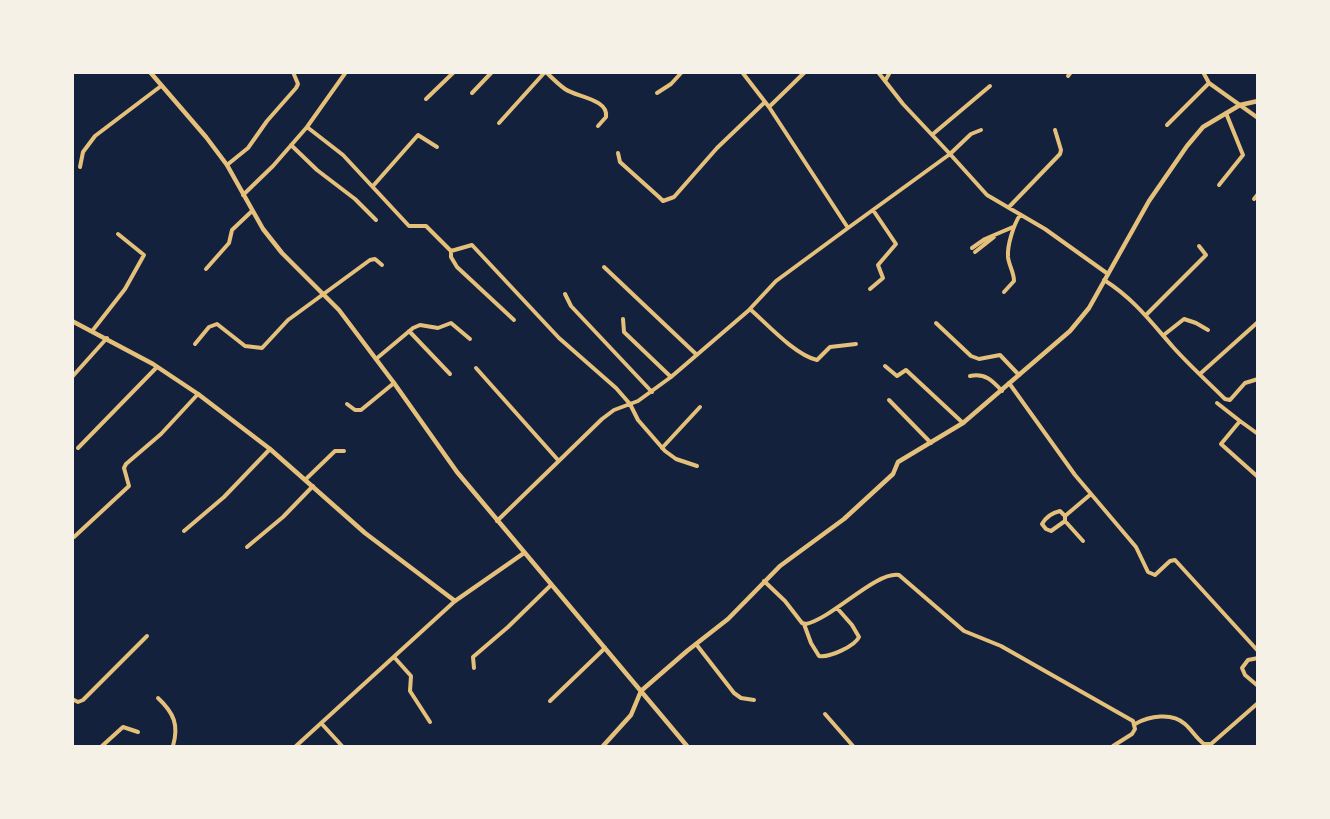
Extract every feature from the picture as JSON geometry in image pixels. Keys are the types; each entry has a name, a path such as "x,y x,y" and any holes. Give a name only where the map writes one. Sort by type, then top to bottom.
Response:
{"street":[{"path":"150,72 206,137 227,165 252,211 282,253 339,310 457,472 550,586 687,746"},
{"path":"227,165 248,148 267,121 296,88 298,84 293,72"},
{"path":"243,195 308,127 346,72"},
{"path":"426,99 454,72"},
{"path":"472,93 492,72"},
{"path":"499,123 545,72 565,89 595,101 604,108 606,117 598,126"},
{"path":"658,93 671,84 682,72"},
{"path":"742,72 765,102 848,228"},
{"path":"769,108 805,72"},
{"path":"878,72 903,104 988,195 1045,229 1108,274"},
{"path":"885,81 890,72"},
{"path":"1203,72 1209,84 1258,118"},
{"path":"1167,125 1209,84"},
{"path":"80,167 83,152 95,136 161,86"},
{"path":"933,134 990,86"},
{"path":"603,746 631,715 641,691 728,619 786,561 844,519 893,474 898,462 931,444 963,423 1070,331 1089,308 1148,201 1182,152 1203,127 1240,105 1258,101"},
{"path":"618,153 620,162 663,201 668,200 674,197 717,148 765,102"},
{"path":"1219,185 1243,155 1226,113"},
{"path":"308,127 343,155 374,186 409,226 426,226 451,251 451,257 457,267 514,320"},
{"path":"498,521 558,460 609,414 652,392 671,378 750,309 776,281 950,154 971,134 981,130"},
{"path":"1009,207 1060,154 1061,150 1055,130"},
{"path":"374,186 418,135 437,146"},
{"path":"291,145 317,170 355,199 376,220"},
{"path":"1254,199 1258,194"},
{"path":"870,289 883,278 878,265 896,244 873,210"},
{"path":"206,269 229,244 232,230 252,211"},
{"path":"1004,292 1014,281 1008,258 1012,227 1020,214"},
{"path":"974,250 986,239 1012,227"},
{"path":"94,330 125,289 144,255 118,234"},
{"path":"451,251 472,245 559,338 607,379 630,404 635,416 662,448 676,459 697,466"},
{"path":"1147,314 1206,255 1198,246"},
{"path":"195,344 209,327 216,324 245,346 262,348 288,320 372,259 377,260 382,266"},
{"path":"604,267 697,355"},
{"path":"1104,280 1124,292 1147,314 1165,334 1172,346 1225,399 1230,400 1245,382 1258,379"},
{"path":"565,294 571,306 652,392"},
{"path":"750,309 789,343 812,359 817,360 821,358 830,346 856,344"},
{"path":"623,318 624,332 671,378"},
{"path":"1165,334 1184,319 1208,330"},
{"path":"72,321 94,330 158,366 198,394 270,448 372,538 455,601"},
{"path":"1200,373 1258,322"},
{"path":"376,359 409,331 420,325 438,328 451,323 470,338"},
{"path":"936,323 971,356 979,359 1000,355 1019,375"},
{"path":"409,331 450,374"},
{"path":"72,377 107,338"},
{"path":"78,448 158,366"},
{"path":"886,366 898,376 906,370 963,423"},
{"path":"476,368 558,460"},
{"path":"970,376 981,374 993,381 1002,391"},
{"path":"348,404 355,410 361,410 394,383"},
{"path":"1009,383 1074,475 1136,547 1149,573 1155,575 1170,561 1175,560 1258,651"},
{"path":"74,537 129,486 124,468 126,464 161,434 198,394"},
{"path":"889,400 931,444"},
{"path":"1217,403 1258,434"},
{"path":"662,448 700,407"},
{"path":"1240,421 1221,444 1258,477"},
{"path":"184,531 230,492 270,448"},
{"path":"306,479 335,451 344,451"},
{"path":"247,548 283,517 314,486"},
{"path":"1083,541 1065,518 1060,511 1046,518 1042,524 1046,530 1051,531 1065,518 1091,494"},
{"path":"296,746 455,601 524,553"},
{"path":"804,624 816,621 886,576 899,575 964,631 1001,646 1135,724"},
{"path":"764,581 804,624 815,652 819,656 827,656 854,642 859,637 852,625 837,608"},
{"path":"474,668 472,657 508,627 550,586"},
{"path":"72,699 78,702 83,700 147,636"},
{"path":"696,644 734,693 741,698 754,700"},
{"path":"550,701 604,648"},
{"path":"394,657 411,676 410,691 430,722"},
{"path":"1258,658 1248,660 1242,668 1245,675 1258,686"},
{"path":"158,698 169,708 176,722 177,734 173,746"},
{"path":"1135,724 1149,718 1169,717 1184,722 1204,744 1211,744 1258,703"},
{"path":"825,714 854,746"},
{"path":"321,723 342,746"},
{"path":"1112,746 1132,734 1135,724"},
{"path":"102,746 122,727 138,732"}]}
